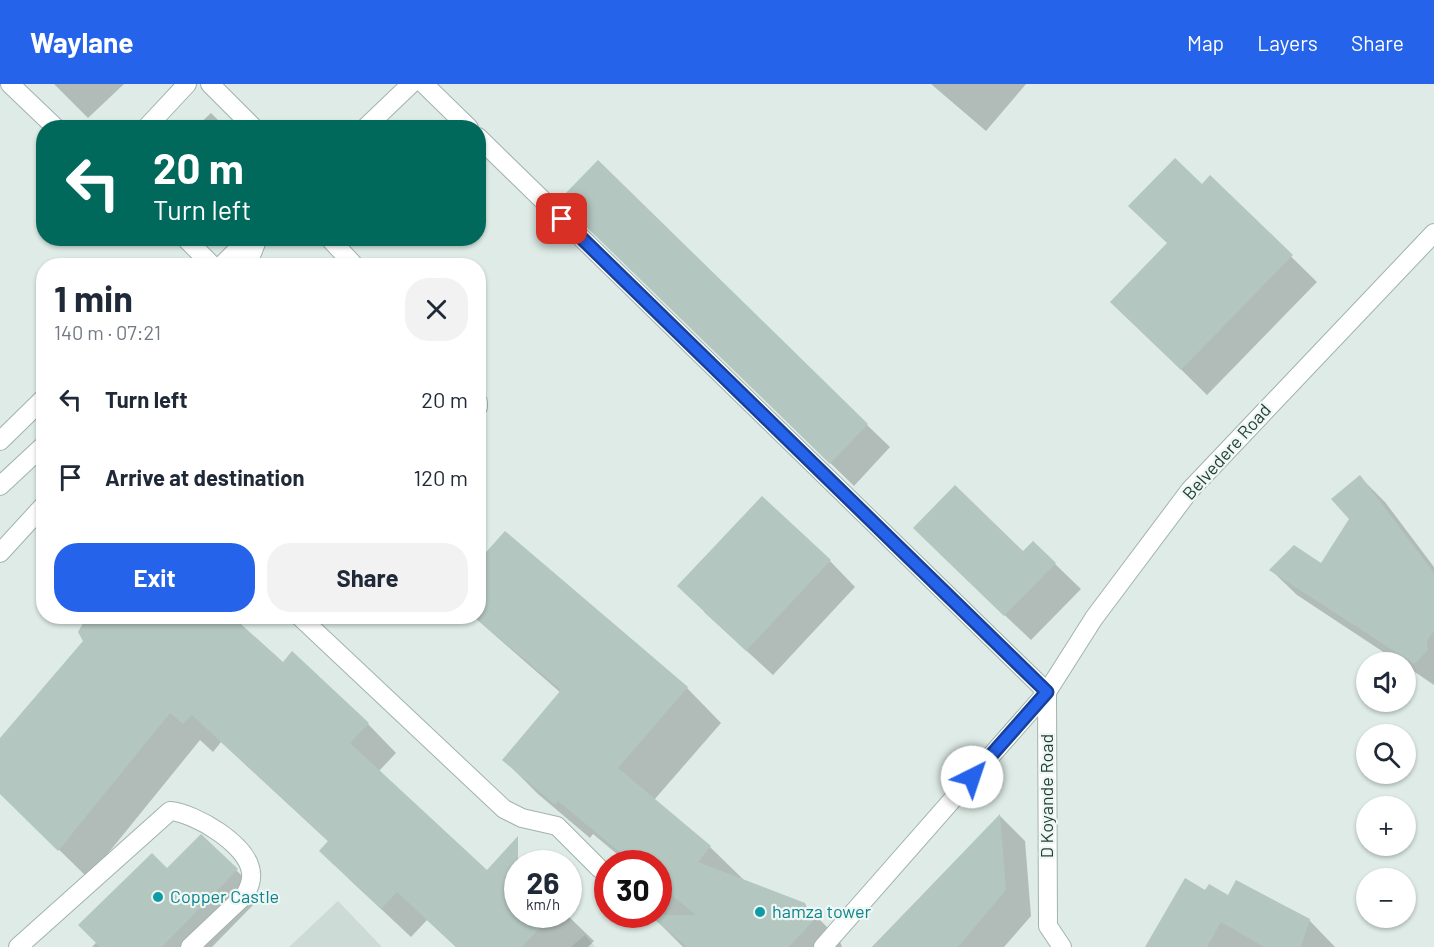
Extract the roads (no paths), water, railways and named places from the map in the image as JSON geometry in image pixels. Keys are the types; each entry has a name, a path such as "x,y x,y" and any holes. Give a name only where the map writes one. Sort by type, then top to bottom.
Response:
{"street":[{"path":"10,84 48,120"},
{"path":"153,120 187,84"},
{"path":"210,84 246,120"},
{"path":"373,120 411,84"},
{"path":"424,84 461,120"},
{"path":"486,145 1047,692"},
{"name":"Belvedere Road","path":"1047,692 1094,618 1190,490 1434,233"},
{"path":"193,246 205,258"},
{"path":"229,258 241,246"},
{"path":"336,246 347,258"},
{"path":"0,441 36,406"},
{"path":"0,486 36,452"},
{"path":"0,553 36,514"},
{"path":"307,624 504,809 522,818 557,826 594,863"},
{"name":"D Koyande Road","path":"823,947 1047,692"},
{"name":"D Koyande Road","path":"1047,692 1048,926 1062,947"},
{"path":"18,947 170,811 185,812 206,821 246,859 251,871 251,884 245,895 190,947"}],"place":[{"name":"Copper Castle","path":"158,897"},
{"name":"hamza tower","path":"760,912"}]}
